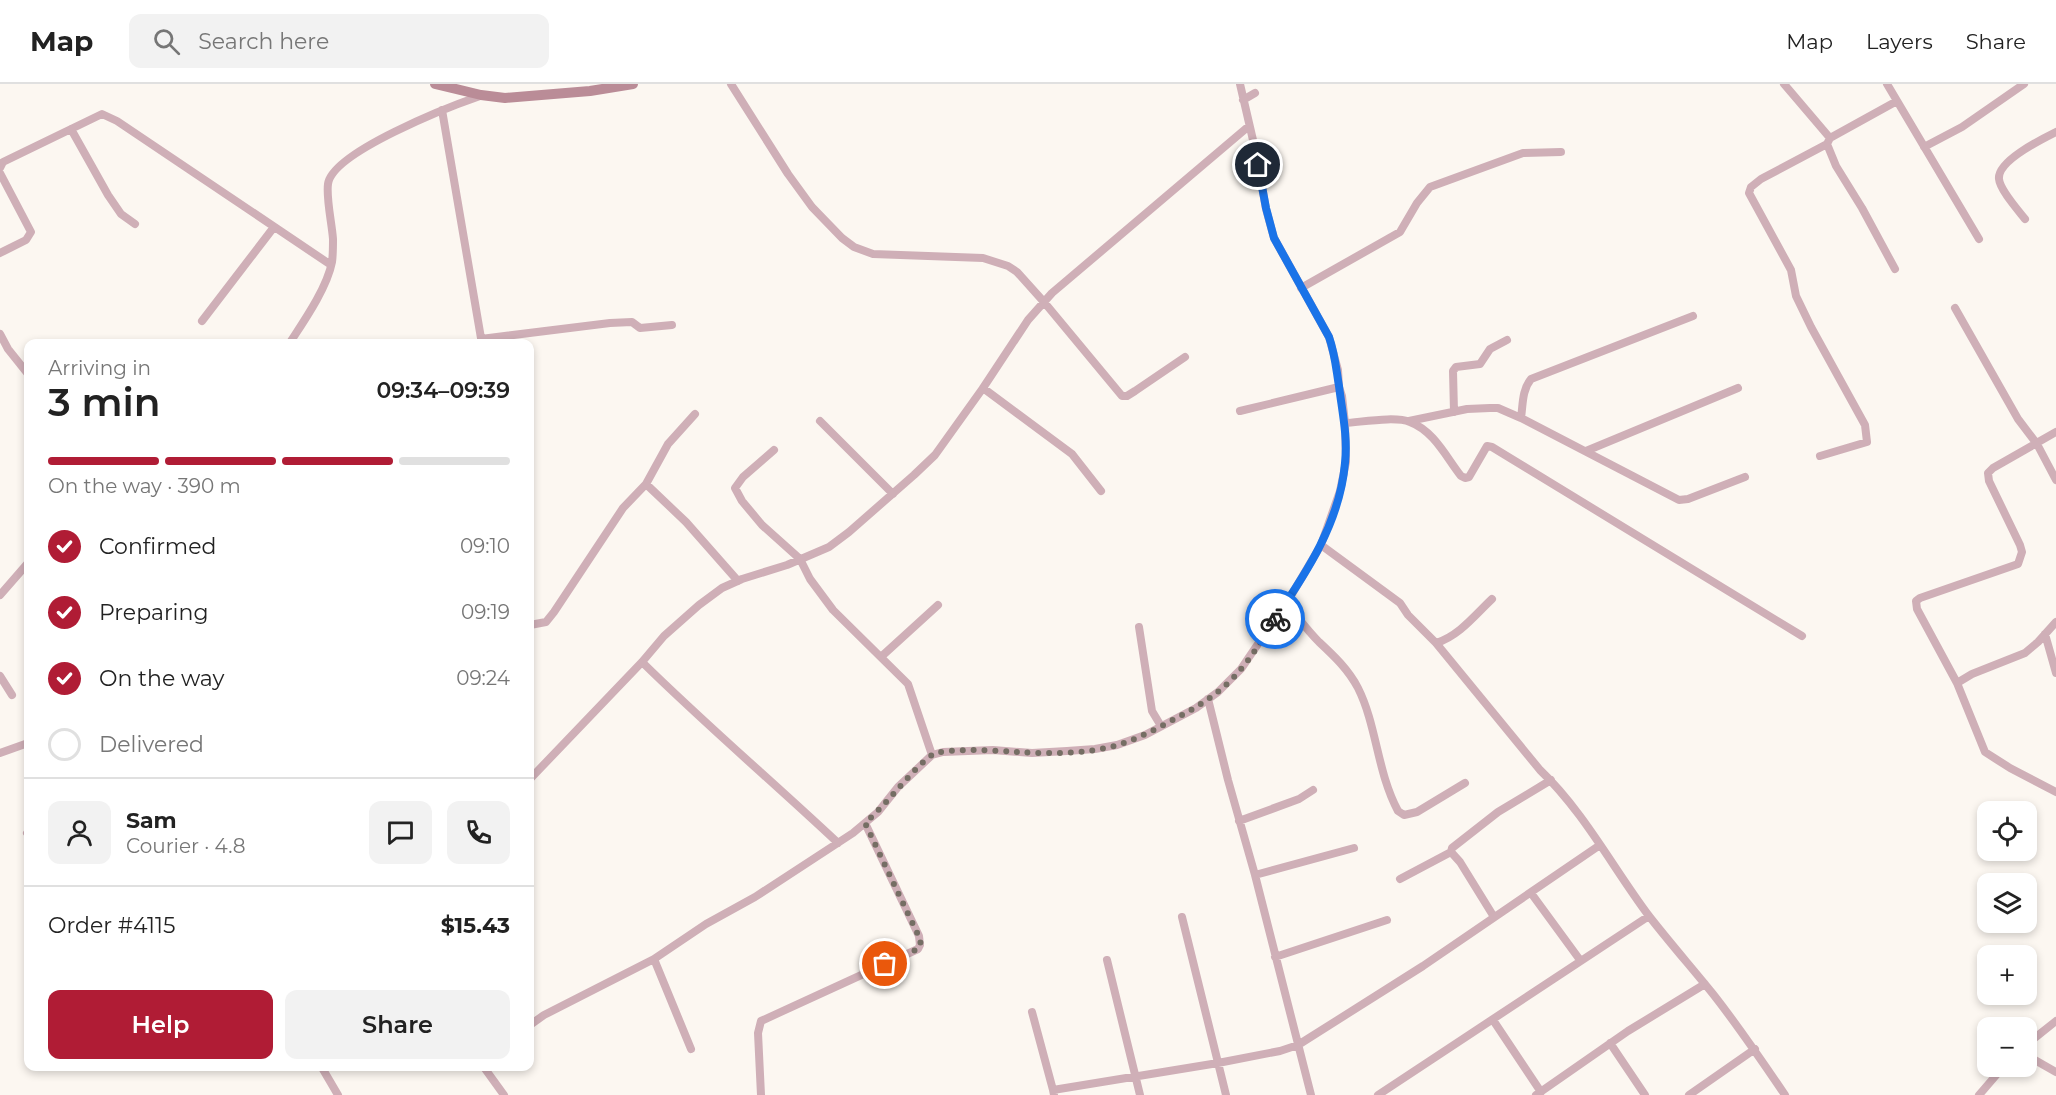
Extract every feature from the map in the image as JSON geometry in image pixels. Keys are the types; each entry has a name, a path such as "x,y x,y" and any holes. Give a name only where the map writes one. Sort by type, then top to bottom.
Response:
{"street":[{"path":"435,84 466,88 481,95 518,98 633,84"},
{"path":"731,84 759,130 812,207 854,247 877,255 983,258 996,261 1017,272 1122,396 1135,392 1185,357"},
{"path":"534,1022 654,959 706,924 755,897 838,843 878,812 898,787 932,755 993,750 1032,753 1095,750 1117,745 1145,735 1208,699 1241,669 1286,603 1321,545 1340,491 1346,462 1345,423 1338,370 1329,337 1274,238 1240,84"},
{"path":"1784,84 1828,141 1836,166 1895,269"},
{"path":"1887,84 1979,239"},
{"path":"1924,147 1962,126 2024,84"},
{"path":"1243,100 1255,93"},
{"path":"293,339 311,310 331,266 333,238 328,184 332,176 353,156 411,123 481,95"},
{"path":"1820,456 1868,442 1865,425 1811,327 1796,296 1791,270 1749,193 1751,186 1761,179 1897,101"},
{"path":"442,110 481,339"},
{"path":"0,168 3,162 102,114 117,121 331,266"},
{"path":"534,775 664,636 699,605 722,588 801,560 829,547 893,494 935,455 984,388 1028,320 1044,302 1064,282 1250,126"},
{"path":"71,129 108,195 121,213 135,224"},
{"path":"2025,219 2000,185 2000,173 2004,166 2034,143 2056,132"},
{"path":"1301,288 1400,232 1417,203 1430,187 1523,153 1561,152"},
{"path":"0,173 30,232 26,240 0,253"},
{"path":"202,321 274,227"},
{"path":"1956,308 2018,419 2037,444 2056,480"},
{"path":"1521,418 1523,396 1532,379 1693,316"},
{"path":"495,339 610,323 632,322 640,328 672,325"},
{"path":"0,334 24,370"},
{"path":"1454,412 1453,371 1456,367 1480,364 1490,350 1507,340"},
{"path":"1240,411 1339,387"},
{"path":"984,388 1072,454 1101,491"},
{"path":"1586,451 1738,388"},
{"path":"1345,423 1409,421 1467,409 1498,408 1679,500 1688,500 1744,477"},
{"path":"534,624 546,622 554,612 623,508 646,484 668,444 695,414"},
{"path":"820,421 893,494"},
{"path":"1409,421 1432,438 1461,476 1470,477 1483,450 1486,446 1492,447 1802,636"},
{"path":"2056,432 1988,473 1989,481 2020,545 2022,552 2018,564 1924,596 1916,601 1917,609 1957,683 1985,752 2056,792"},
{"path":"774,450 743,477 735,488 742,501 762,525 801,560 810,579 833,610 908,684 932,755"},
{"path":"646,484 686,522 738,581"},
{"path":"1321,545 1400,603 1408,615 1436,643 1540,770 1551,780 1649,916 1755,1049 1785,1095"},
{"path":"0,596 24,568"},
{"path":"1436,643 1449,639 1492,598"},
{"path":"1286,603 1352,677 1365,703 1382,768 1398,811 1404,815 1417,812 1465,783"},
{"path":"882,656 938,605"},
{"path":"1957,683 1972,674 2025,654 2056,622"},
{"path":"1139,627 1152,711 1161,726"},
{"path":"2045,634 2056,673"},
{"path":"642,662 838,843"},
{"path":"0,676 12,695"},
{"path":"1208,699 1311,1095"},
{"path":"0,753 24,744"},
{"path":"1400,879 1451,852 1498,812 1551,780"},
{"path":"1239,821 1299,800 1313,790"},
{"path":"761,1095 758,1033 761,1021 918,949 920,945 919,936 865,823"},
{"path":"1032,1012 1053,1093 1280,1051 1298,1045 1319,1033 1600,845"},
{"path":"1255,875 1354,848"},
{"path":"1451,852 1460,862 1494,917"},
{"path":"1531,893 1580,960"},
{"path":"1378,1095 1649,916"},
{"path":"1182,917 1226,1095"},
{"path":"1275,957 1387,920"},
{"path":"654,959 691,1049"},
{"path":"1107,960 1140,1095"},
{"path":"1493,1020 1538,1093 1610,1043 1705,984"},
{"path":"2037,1036 2056,1021"},
{"path":"1610,1043 1645,1095"},
{"path":"1689,1095 1755,1049"},
{"path":"2037,1061 2056,1071"},
{"path":"324,1071 338,1095"},
{"path":"487,1071 504,1095"},
{"path":"1979,1095 1995,1077"}],"way so far":[{"path":"885,964 918,949 921,941 865,823 926,760 932,755 943,752 993,750 1032,753 1095,750 1145,735 1196,708 1218,692 1241,669 1275,619"}],"route":[{"path":"1258,165 1274,238 1329,337 1338,370 1345,423 1346,462 1329,526 1321,545 1275,619"}]}
